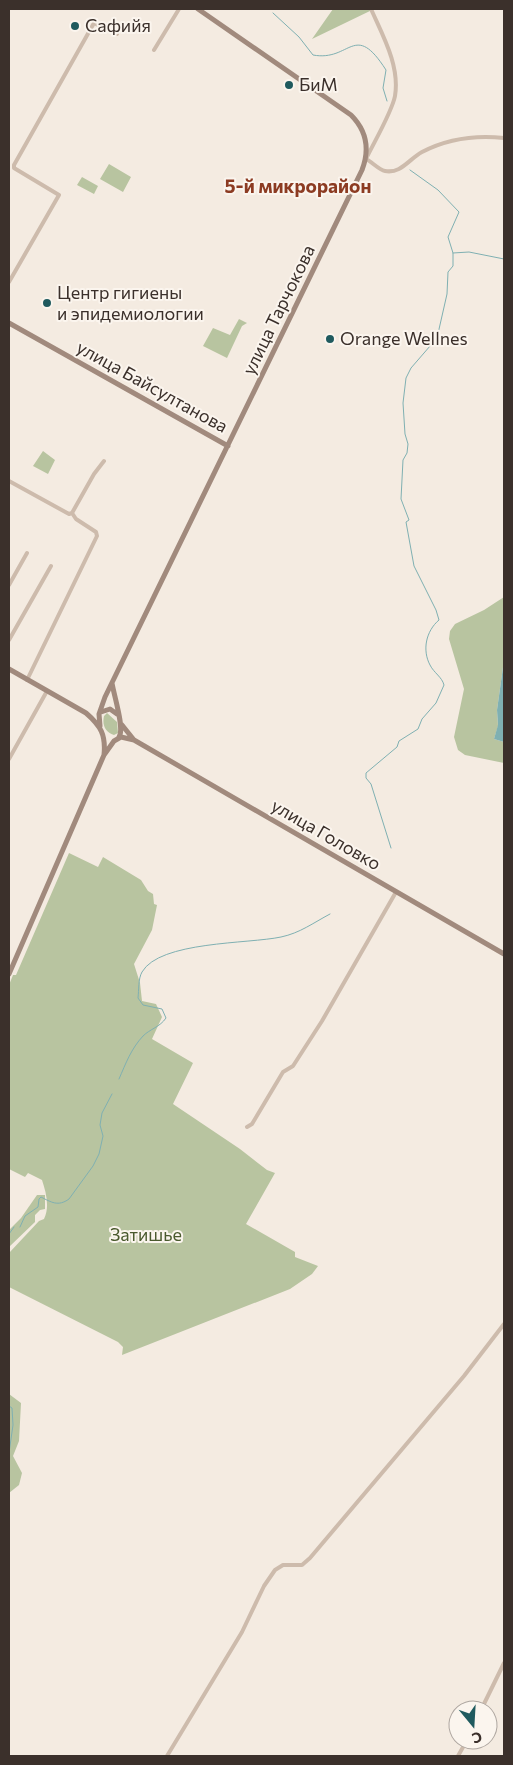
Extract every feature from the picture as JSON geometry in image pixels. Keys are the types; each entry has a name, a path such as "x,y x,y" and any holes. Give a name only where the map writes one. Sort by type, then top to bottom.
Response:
{"main road":[{"name":"улица Тарчокова","path":"99,714 112,683 366,159 367,148 364,133 351,115 198,9"},
{"name":"улица Байсултанова","path":"9,322 228,446"},
{"path":"9,670 86,713 100,726 104,734 104,755"},
{"path":"112,683 122,725 134,740"},
{"path":"86,713 99,714 108,709 118,714"},
{"path":"99,714 100,726"},
{"path":"9,973 104,755 122,732 122,725"},
{"path":"104,734 110,738 134,740"},
{"name":"улица Головко","path":"134,740 504,954"}],"street":[{"path":"154,50 179,9"},
{"path":"371,9 393,61 396,86 393,104 366,159 384,171 391,171 406,165 422,152 452,141 472,137 504,138"},
{"path":"9,282 59,195 13,166 94,23 117,34"},
{"path":"72,513 104,460"},
{"path":"9,481 69,514 72,513"},
{"path":"27,680 96,536 96,532 75,518 72,513"},
{"path":"9,585 27,553"},
{"path":"9,640 50,566"},
{"path":"9,759 47,691"},
{"path":"247,1127 252,1124 283,1072 293,1066 396,892"},
{"path":"168,1756 242,1632 264,1586 276,1568 287,1564 302,1565 310,1558 464,1376 504,1324"},
{"path":"486,1700 504,1663"}],"green space":[{"path":"333,9 371,9 372,10 312,39"},
{"path":"109,164 131,177 123,192 100,179"},
{"path":"82,177 98,186 94,194 77,185"},
{"path":"239,319 247,323 242,326 227,358 203,346 213,328 230,335"},
{"path":"43,451 55,460 48,474 33,466"},
{"path":"504,597 504,660 497,710 498,726 494,739 504,742 504,763 465,755 458,750 454,737 464,689 449,639 450,631 455,624 484,610"},
{"path":"107,713 117,722 118,733 114,735 106,730 103,722 104,716"},
{"name":"Затишье","path":"69,853 98,867 103,857 141,880 148,891 153,894 154,904 157,905 152,930 134,964 140,983 142,1001 156,1004 162,1017 152,1039 193,1063 173,1104 240,1149 267,1170 275,1173 246,1224 295,1252 295,1257 318,1266 312,1274 290,1289 122,1355 123,1347 118,1342 9,1287 9,1253 39,1221 44,1219 47,1205 42,1180 28,1173 25,1177 9,1169 9,985 13,975 16,975"},
{"path":"37,1195 45,1195 45,1209 40,1210 35,1215 35,1222 9,1247 9,1230 21,1218"},
{"path":"9,1394 21,1403 19,1441 13,1456 22,1473 19,1485 9,1493"}],"water":[{"path":"504,660 504,742 494,739 498,725 497,710"}],"waterway":[{"path":"273,13 299,37 313,55 326,56 359,45 366,48 375,55 386,70 383,88 387,101"},
{"path":"391,848 371,784 366,778 366,773 397,747 399,741 418,729 422,719 436,703 444,685 432,668 426,653 428,635 439,620 414,566 406,522 409,520 401,499 403,460 407,453 408,444 405,434 403,403 406,378 411,368 437,338 447,294 448,272 453,266 453,253 448,237 459,212 438,190 410,170"},
{"path":"453,253 469,252 504,259"},
{"path":"119,1079 135,1046 146,1034 161,1024 166,1018 162,1009 143,1005 138,998 139,981 142,972 152,962 167,954 185,949 281,937 300,930 330,914"},
{"path":"20,1227 25,1216 38,1207 41,1197 58,1203 69,1199 93,1166 99,1154 103,1136 100,1125 102,1113 112,1094"},
{"path":"9,1234 14,1227"},
{"path":"9,1406 12,1408 13,1425 9,1453"}],"place":[{"name":"Сафийя","path":"75,26"},
{"name":"БиМ","path":"289,85"},
{"name":"Центр гигиены и эпидемиологии","path":"47,303"},
{"name":"Orange Wellnes","path":"330,339"}],"district":[{"name":"5-й микрорайон","path":"298,186"}]}
